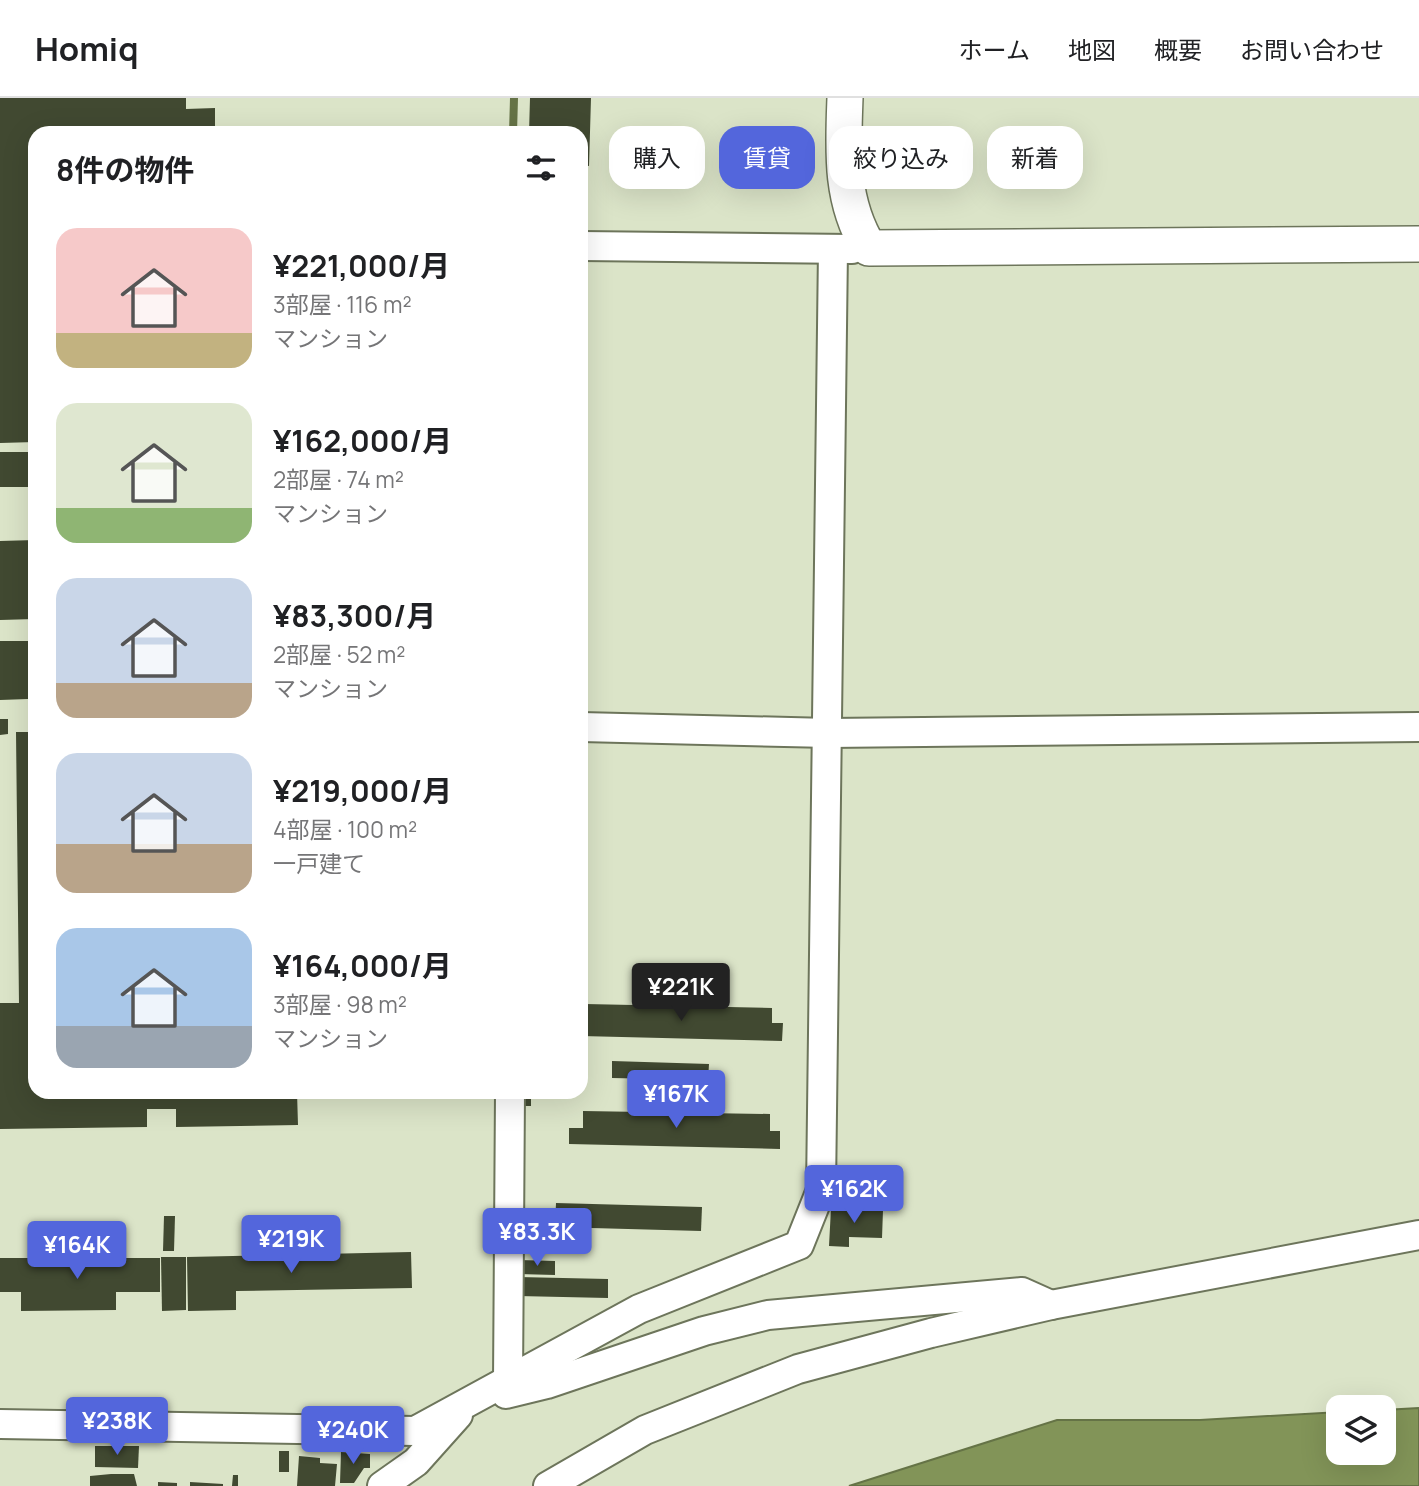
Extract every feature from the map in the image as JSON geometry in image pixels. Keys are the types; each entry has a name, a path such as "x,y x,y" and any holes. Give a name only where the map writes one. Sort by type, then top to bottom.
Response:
{"street":[{"path":"845,98 843,169 856,226 869,248"},
{"path":"588,246 833,249 1419,244"},
{"path":"0,1424 415,1431 639,1309 799,1245 821,1190 830,733 833,249"},
{"path":"588,727 830,733 1419,727"},
{"path":"508,1382 510,1099"},
{"path":"548,1486 645,1430 798,1369 931,1333 1051,1305 1419,1235"},
{"path":"382,1486 416,1462 468,1403 547,1384 704,1331 768,1315 1022,1293 1051,1305"}],"shaded area":[{"path":"1419,1408 1419,1486 849,1486 1057,1420 1200,1420 1326,1413 1326,1465 1396,1465 1396,1409"}],"building":[{"path":"0,98 186,98 186,109 215,108 215,126 28,126 28,442 0,443"},
{"path":"530,98 591,98 589,166 588,126 529,126"},
{"path":"0,452 28,452 28,487 0,487"},
{"path":"28,540 28,619 0,620 0,541"},
{"path":"0,641 28,641 28,699 0,700"},
{"path":"0,719 8,719 8,734 0,735"},
{"path":"16,732 28,732 28,1099 297,1099 298,1125 176,1127 176,1109 147,1109 147,1127 0,1129 0,1003 19,1003"},
{"path":"588,1004 772,1008 772,1023 783,1023 782,1041 588,1036"},
{"path":"612,1061 709,1064 708,1080 612,1078"},
{"path":"520,1099 531,1099 531,1106 520,1106"},
{"path":"583,1111 770,1114 770,1131 780,1131 780,1149 569,1144 569,1128 583,1128"},
{"path":"556,1203 702,1207 701,1231 555,1227"},
{"path":"831,1208 883,1210 882,1238 849,1237 849,1247 829,1246"},
{"path":"164,1216 175,1216 174,1251 163,1251"},
{"path":"411,1252 412,1288 236,1291 236,1310 188,1311 187,1257"},
{"path":"161,1257 186,1257 186,1310 162,1311"},
{"path":"0,1258 160,1258 160,1292 116,1292 116,1310 21,1311 21,1292 0,1292"},
{"path":"519,1260 555,1261 555,1275 518,1274"},
{"path":"518,1277 608,1279 608,1298 518,1296"},
{"path":"95,1446 139,1446 138,1468 95,1467"},
{"path":"279,1451 289,1451 289,1472 279,1472"},
{"path":"341,1452 370,1454 370,1468 364,1468 354,1483 340,1483"},
{"path":"299,1456 320,1458 320,1463 337,1464 335,1486 297,1486"},
{"path":"134,1474 137,1486 90,1486 90,1476"},
{"path":"233,1475 238,1475 238,1486 232,1486"},
{"path":"158,1482 177,1483 177,1486 158,1486"},
{"path":"190,1482 223,1484 223,1486 190,1486"}],"waterway":[{"path":"513,126 514,98"}]}
